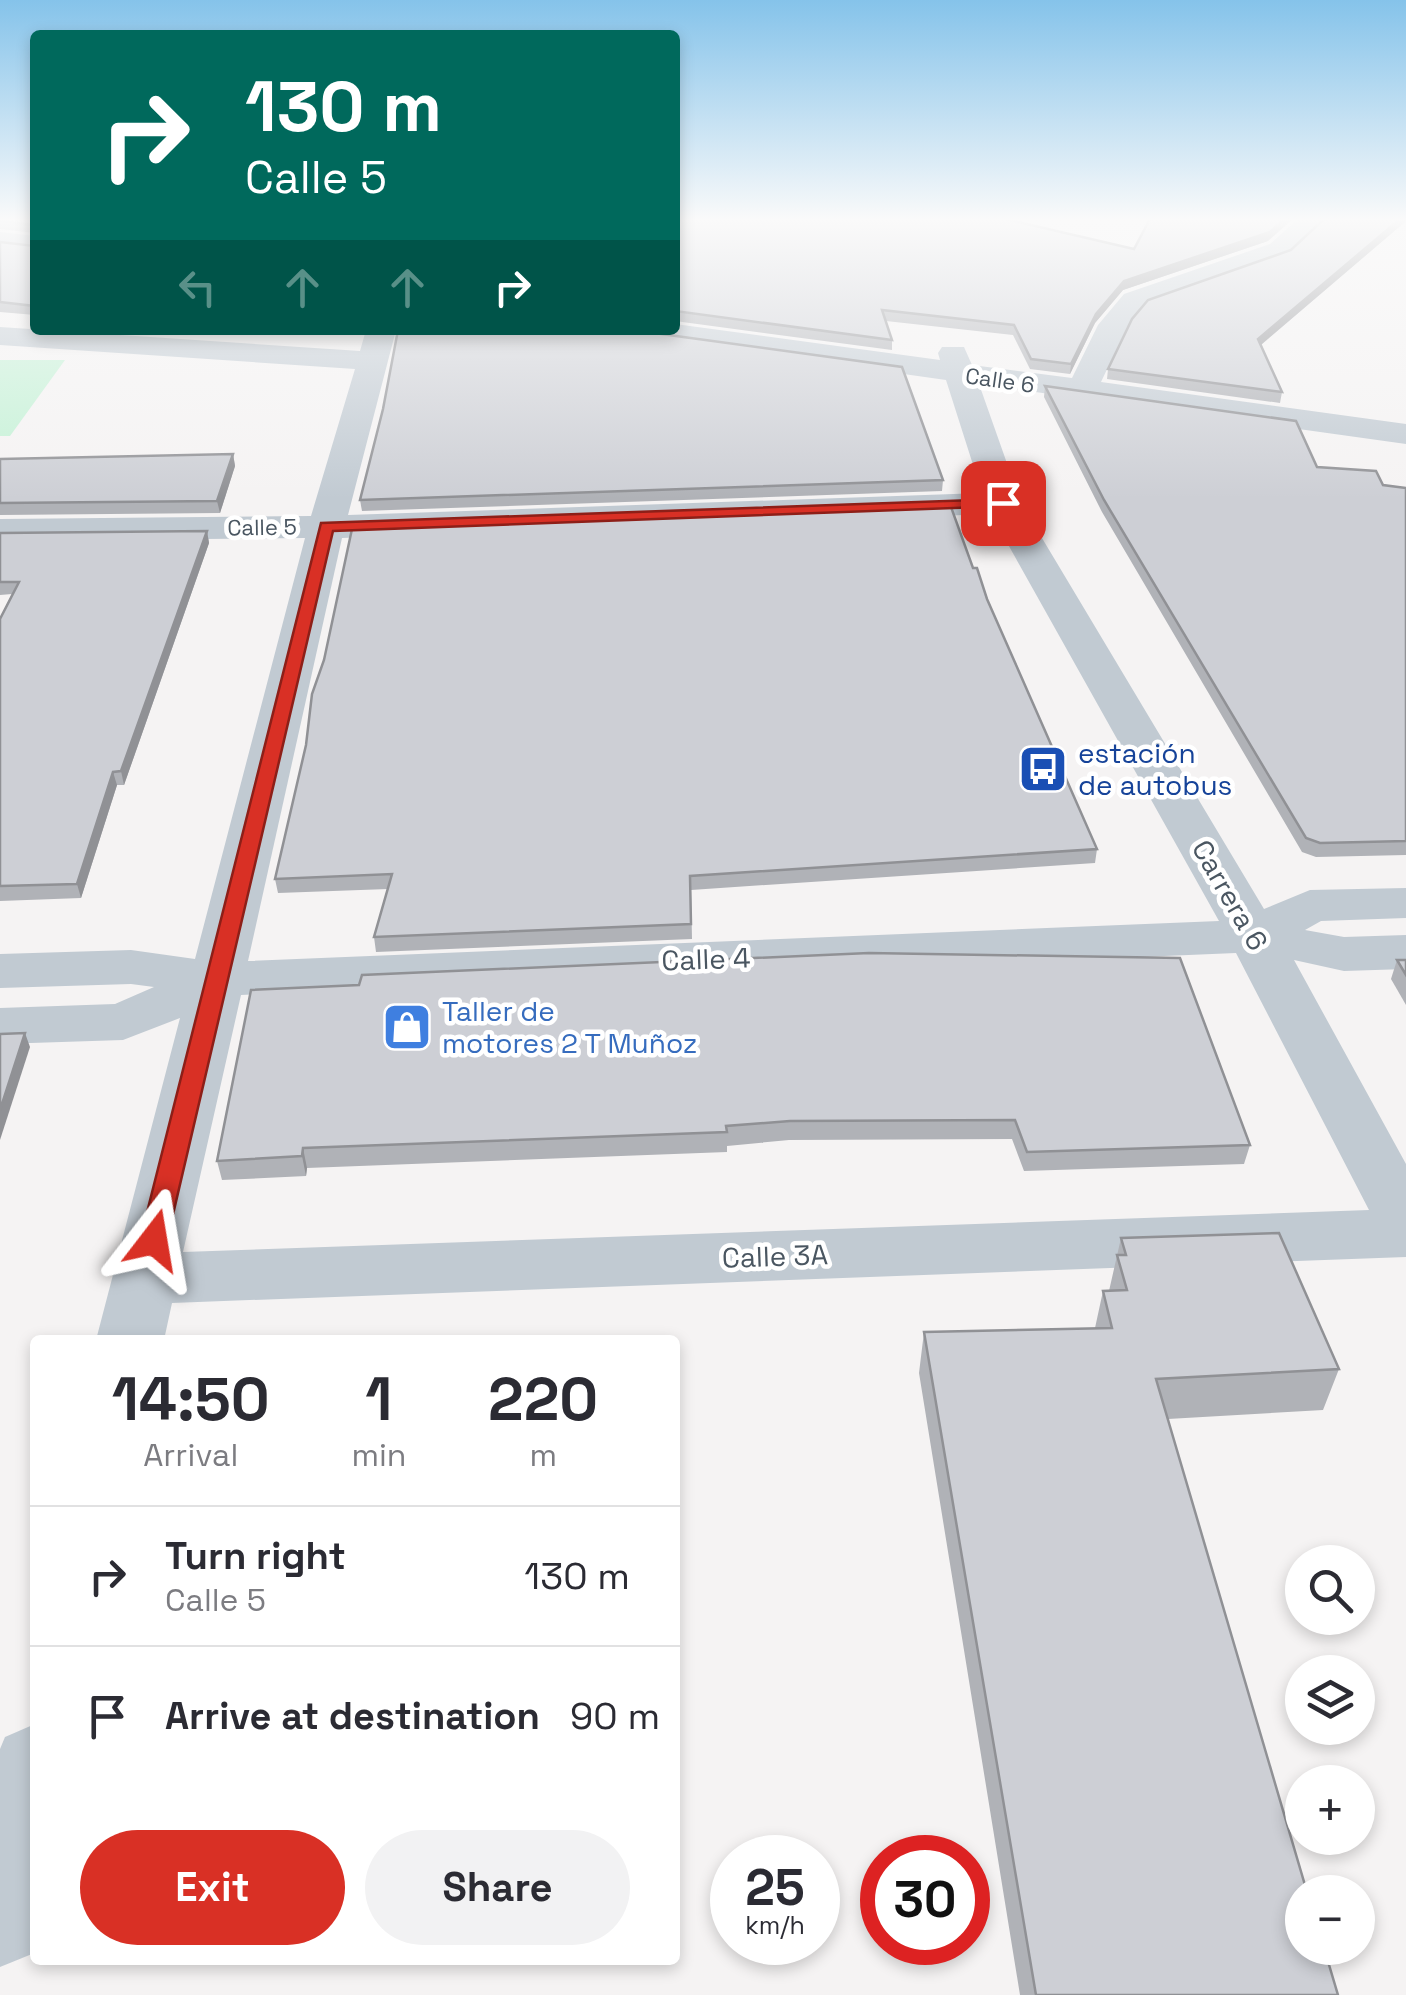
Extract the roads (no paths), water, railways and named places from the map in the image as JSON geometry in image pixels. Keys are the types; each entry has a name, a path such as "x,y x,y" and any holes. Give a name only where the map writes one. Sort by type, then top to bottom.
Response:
{"street":[{"path":"1086,382 1113,325 1124,312"},
{"name":"Calle 6","path":"680,315 1406,434"},
{"name":"Calle 6","path":"680,333 956,363"},
{"path":"0,336 377,346 326,527 131,1335"},
{"name":"Carrera 6","path":"956,363 1003,503 1254,936 1406,1221"},
{"name":"Calle 6","path":"1086,382 1406,411"},
{"name":"Calle 5","path":"0,530 326,527 1003,503"},
{"name":"Calle 4","path":"0,971 131,967 219,979 1254,936 1310,906 1406,903"},
{"path":"1254,936 1344,954 1406,952"},
{"path":"0,1026 122,1022 219,979"},
{"name":"Calle 3A","path":"144,1279 1406,1233"},
{"path":"0,1922 30,1788"}],"place":[{"name":"estación de autobus","path":"1043,769"},
{"name":"Taller de motores 2 T Muñoz","path":"407,1027"}]}
